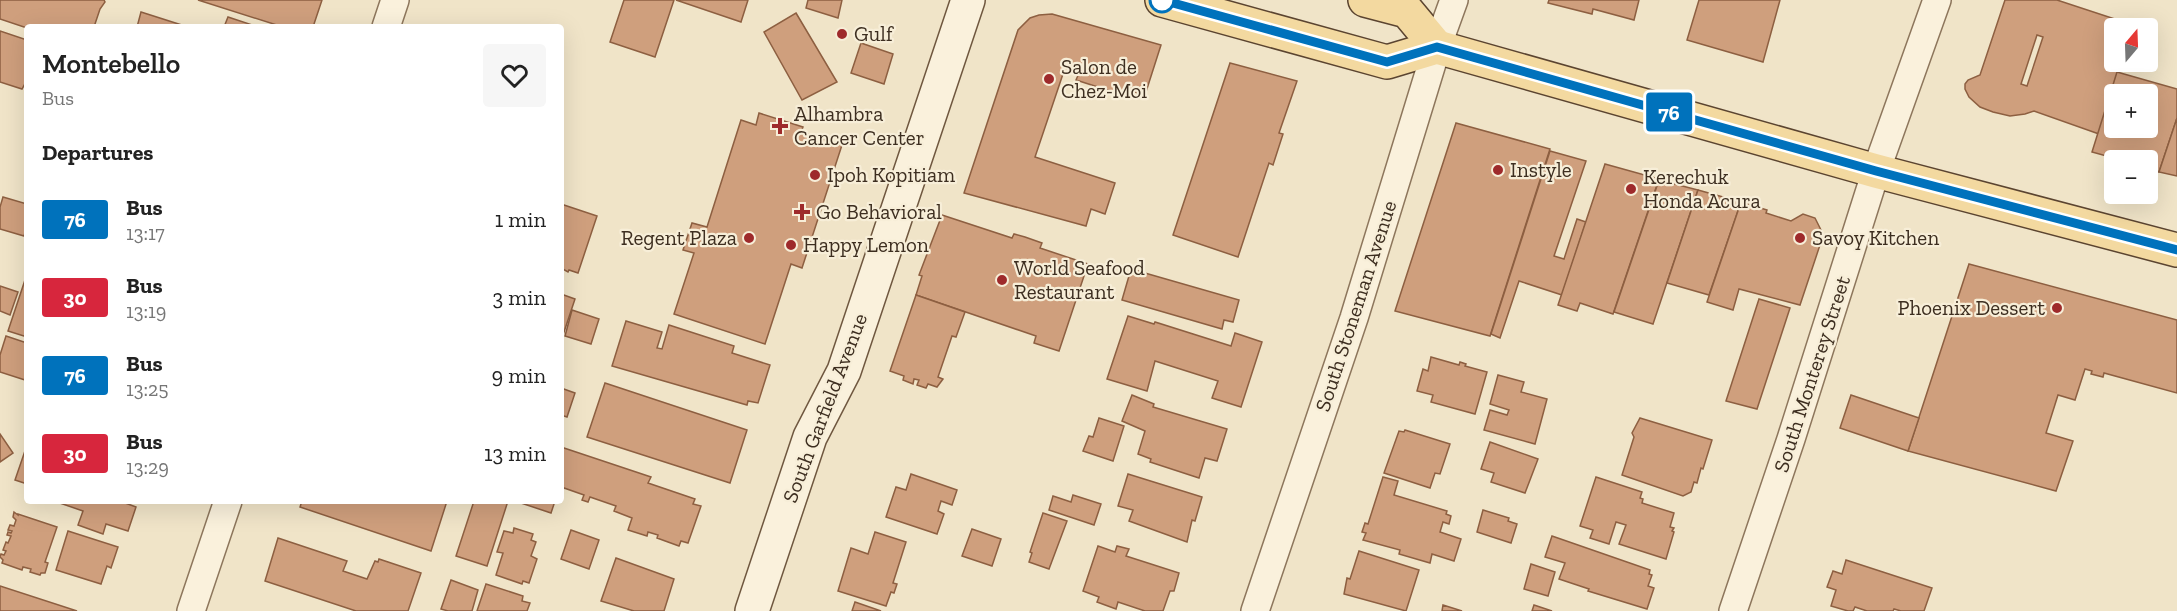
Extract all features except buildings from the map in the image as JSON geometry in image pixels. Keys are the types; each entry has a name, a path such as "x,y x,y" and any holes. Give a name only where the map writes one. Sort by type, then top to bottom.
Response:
{"main road":[{"name":"South Garfield Avenue","path":"752,611 810,437 844,371 968,0"},
{"path":"1162,0 1387,62 1437,47 1876,171 2177,250"},
{"path":"1365,0 1407,11 1437,47"}],"street":[{"path":"387,24 395,0"},
{"name":"South Stoneman Avenue","path":"1255,611 1354,318 1437,47 1454,0"},
{"name":"South Monterey Street","path":"1734,611 1876,171 1937,0"},
{"path":"190,611 227,504"}],"bus line":[{"name":"76","path":"1162,0 1387,62 1437,47 1876,171 2177,250"}],"place":[{"name":"Gulf","path":"842,34"},
{"name":"Salon de Chez-Moi","path":"1049,79"},
{"name":"Alhambra Cancer Center","path":"780,126"},
{"name":"Instyle","path":"1498,170"},
{"name":"Ipoh Kopitiam","path":"815,175"},
{"name":"Kerechuk Honda Acura","path":"1631,189"},
{"name":"Go Behavioral","path":"802,212"},
{"name":"Regent Plaza","path":"749,238"},
{"name":"Savoy Kitchen","path":"1800,238"},
{"name":"Happy Lemon","path":"791,245"},
{"name":"World Seafood Restaurant","path":"1002,280"},
{"name":"Phoenix Dessert","path":"2057,308"}]}
